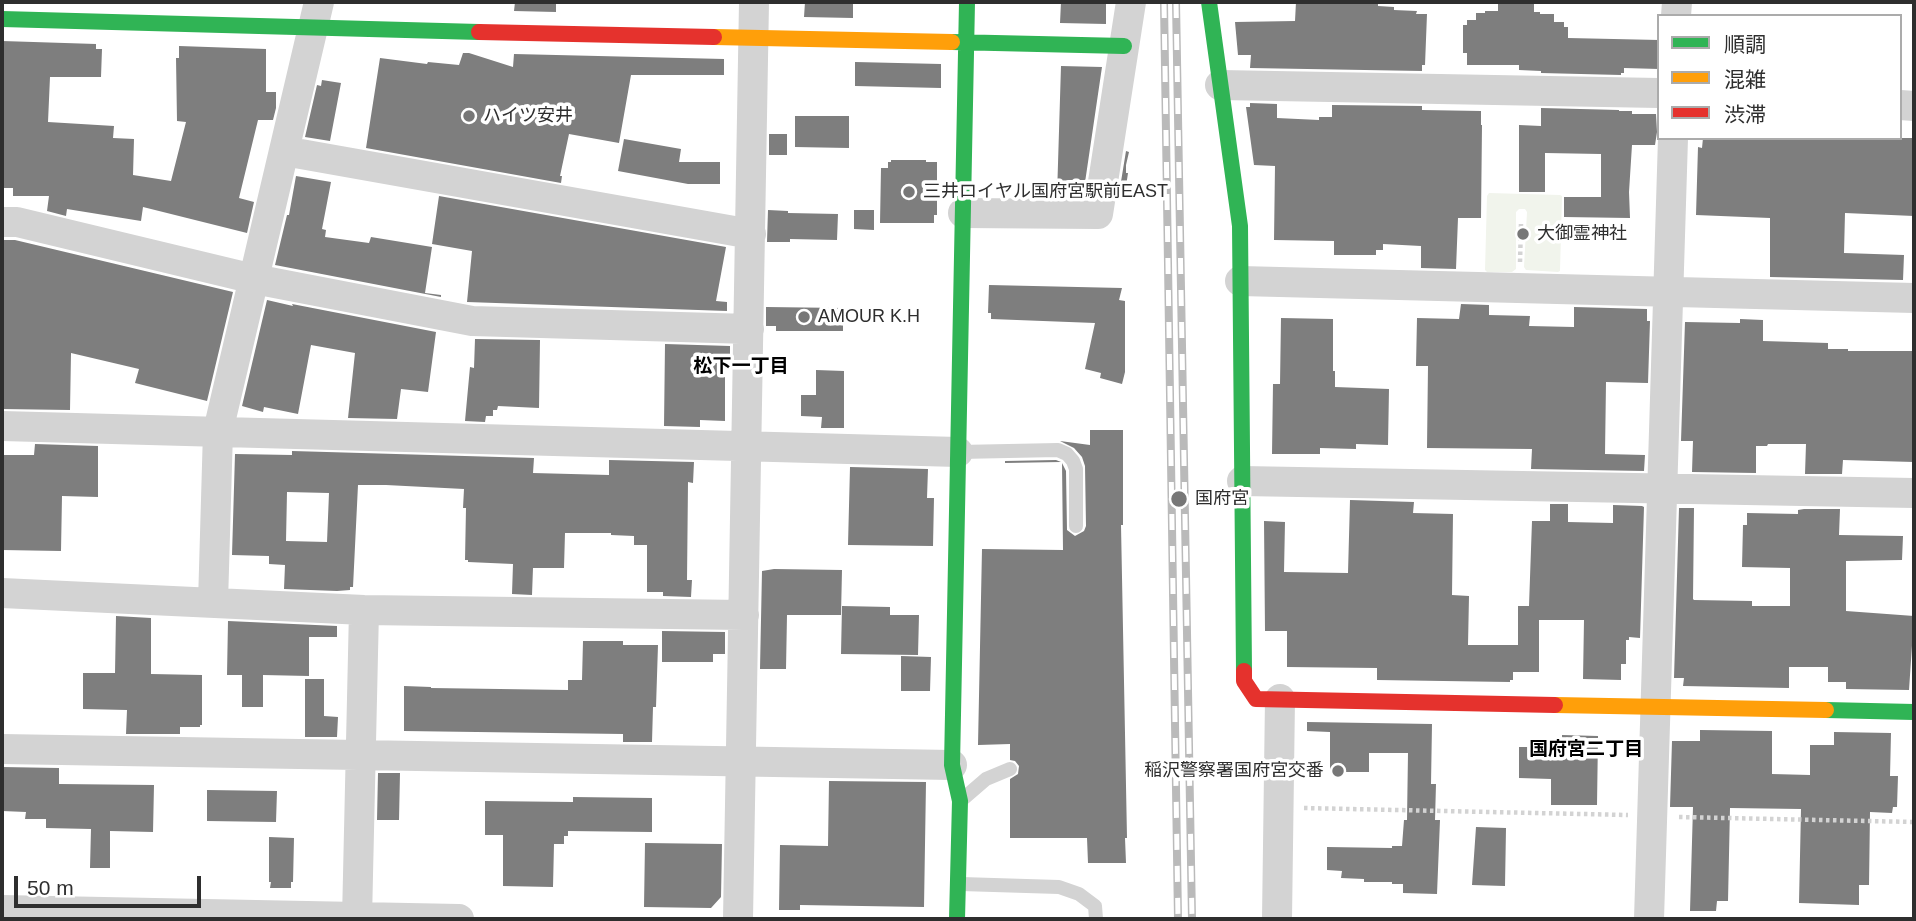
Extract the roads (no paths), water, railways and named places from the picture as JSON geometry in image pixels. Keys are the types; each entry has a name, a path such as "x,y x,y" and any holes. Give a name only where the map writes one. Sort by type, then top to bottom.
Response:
{"street":[{"path":"738,919 754,2"},
{"path":"957,919 960,801 952,765 967,2"},
{"path":"963,213 1098,214 1132,2"},
{"path":"1209,2 1240,226 1244,681 1256,699 1914,712"},
{"path":"213,603 218,431 316,15"},
{"path":"2,19 316,15 754,38 1124,46"},
{"path":"1220,85 1657,93"},
{"path":"1649,919 1673,140"},
{"path":"284,151 751,234"},
{"path":"2,222 17,222 254,279 472,321 749,328"},
{"path":"1240,281 1914,298"},
{"path":"2,426 958,452"},
{"path":"1242,481 1914,494"},
{"path":"2,593 364,610 744,615"},
{"path":"357,918 364,610"},
{"path":"1277,919 1280,699"},
{"path":"2,749 952,765"},
{"path":"2,910 459,919"}],"lane":[{"path":"958,452 1058,450 1067,454 1076,469 1076,526"},
{"path":"960,801 986,779 1010,769"},
{"path":"958,884 1059,887 1079,894 1095,906 1096,919"}],"railway":[{"path":"1164,2 1178,919"},
{"path":"1176,2 1192,919"}],"place":[{"name":"ハイツ安井","path":"469,116"},
{"name":"三井ロイヤル国府宮駅前EAST","path":"909,192"},
{"name":"大御霊神社","path":"1523,234"},
{"name":"AMOUR K.H","path":"804,317"},
{"name":"国府宮","path":"1179,499"},
{"name":"稲沢警察署国府宮交番","path":"1338,771"}],"district":[{"name":"松下一丁目","path":"741,367"},
{"name":"国府宮二丁目","path":"1586,750"}]}
